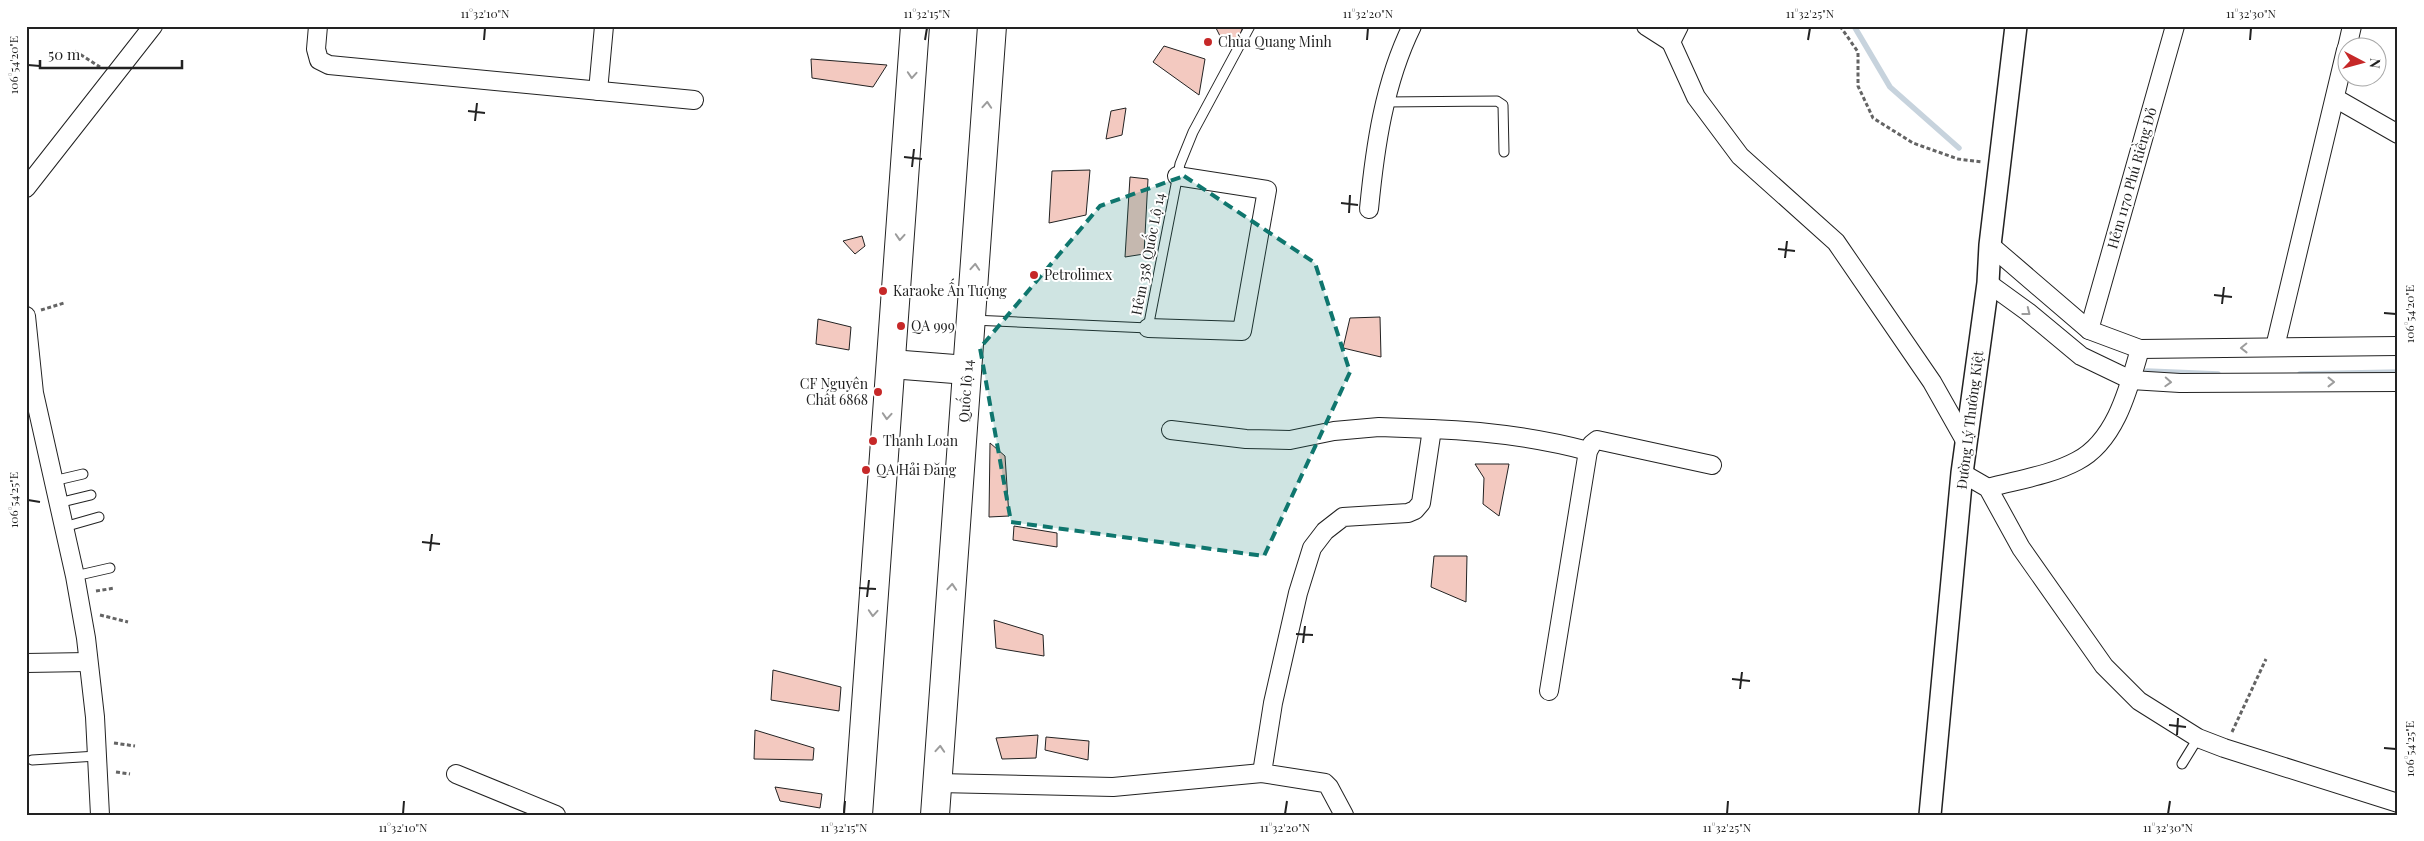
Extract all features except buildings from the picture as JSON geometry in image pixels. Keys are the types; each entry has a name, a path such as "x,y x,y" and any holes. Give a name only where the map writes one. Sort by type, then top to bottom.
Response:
{"highway":[{"path":"858,815 915,26"},
{"name":"Quốc lộ 14","path":"935,815 992,26"},
{"path":"891,364 967,370"}],"street":[{"path":"26,188 54,150 115,77 153,26"},
{"path":"318,26 316,49 319,60 329,65 694,100"},
{"path":"598,91 604,26"},
{"path":"1369,209 1373,168 1384,102 1412,26"},
{"path":"1646,26 1675,34 1696,98 1740,156 1836,242 1932,382 1967,444"},
{"name":"Đường Lý Thường Kiệt","path":"1930,815 1962,473 1988,283 1990,245 2016,26"},
{"name":"Hẻm 1170 Phú Riềng Đỏ","path":"2089,330 2175,26"},
{"path":"2275,347 2337,88"},
{"path":"2335,98 2398,134"},
{"path":"1148,328 1242,331 1267,190 1177,176"},
{"path":"1990,245 2089,330 2140,349 2398,346"},
{"path":"1988,283 2028,312 2080,356 2131,380 2180,382 2398,382"},
{"path":"31,314 34,393 75,576 82,617 97,756 100,815"},
{"path":"1988,488 2062,467 2090,452 2114,420 2131,380 2140,349"},
{"path":"1171,430 1246,439 1290,440 1334,430 1379,427 1497,432 1543,439 1588,451"},
{"path":"1262,773 1273,703 1298,594 1312,548 1325,531 1343,517 1408,513 1415,510 1420,503 1432,429"},
{"path":"1549,691 1588,451 1592,444 1597,440 1712,465"},
{"path":"1962,473 1988,488 2021,548 2104,666 2139,701 2198,738 2398,803"},
{"path":"26,663 88,662"},
{"path":"938,783 1112,787 1262,773 1325,782 1344,815"},
{"path":"456,774 556,815"}],"lane":[{"name":"Hẻm 358 Quốc Lộ 14","path":"971,320 1148,328 1177,176 1193,132 1250,26"},
{"path":"1384,102 1501,102 1503,105 1504,152"},
{"path":"53,482 84,474"},
{"path":"58,503 91,495"},
{"path":"64,527 99,517"},
{"path":"75,576 110,568"},
{"path":"2182,764 2198,738"},
{"path":"32,760 97,756"}],"path":[{"path":"1840,26 1858,52 1858,86 1873,118 1913,142 1958,158 2000,164"},
{"path":"75,51 115,77"},
{"path":"31,314 64,303"},
{"path":"82,617 95,615 109,616 128,622"},
{"path":"2224,748 2266,659"}],"highlighted area":[{"path":"1184,176 1315,263 1350,372 1264,556 1011,522 980,348 1100,206"}],"waterway":[{"path":"1854,26 1890,87 1959,148"},
{"path":"2147,371 2218,374"},
{"path":"2300,374 2398,372"}],"place":[{"name":"Chùa Quang Minh","path":"1208,42"},
{"name":"Petrolimex","path":"1034,275"},
{"name":"Karaoke Ấn Tượng","path":"883,291"},
{"name":"QA 999","path":"901,326"},
{"name":"CF Nguyên Chất 6868","path":"878,392"},
{"name":"Thanh Loan","path":"873,441"},
{"name":"QA Hải Đăng","path":"866,470"}]}
